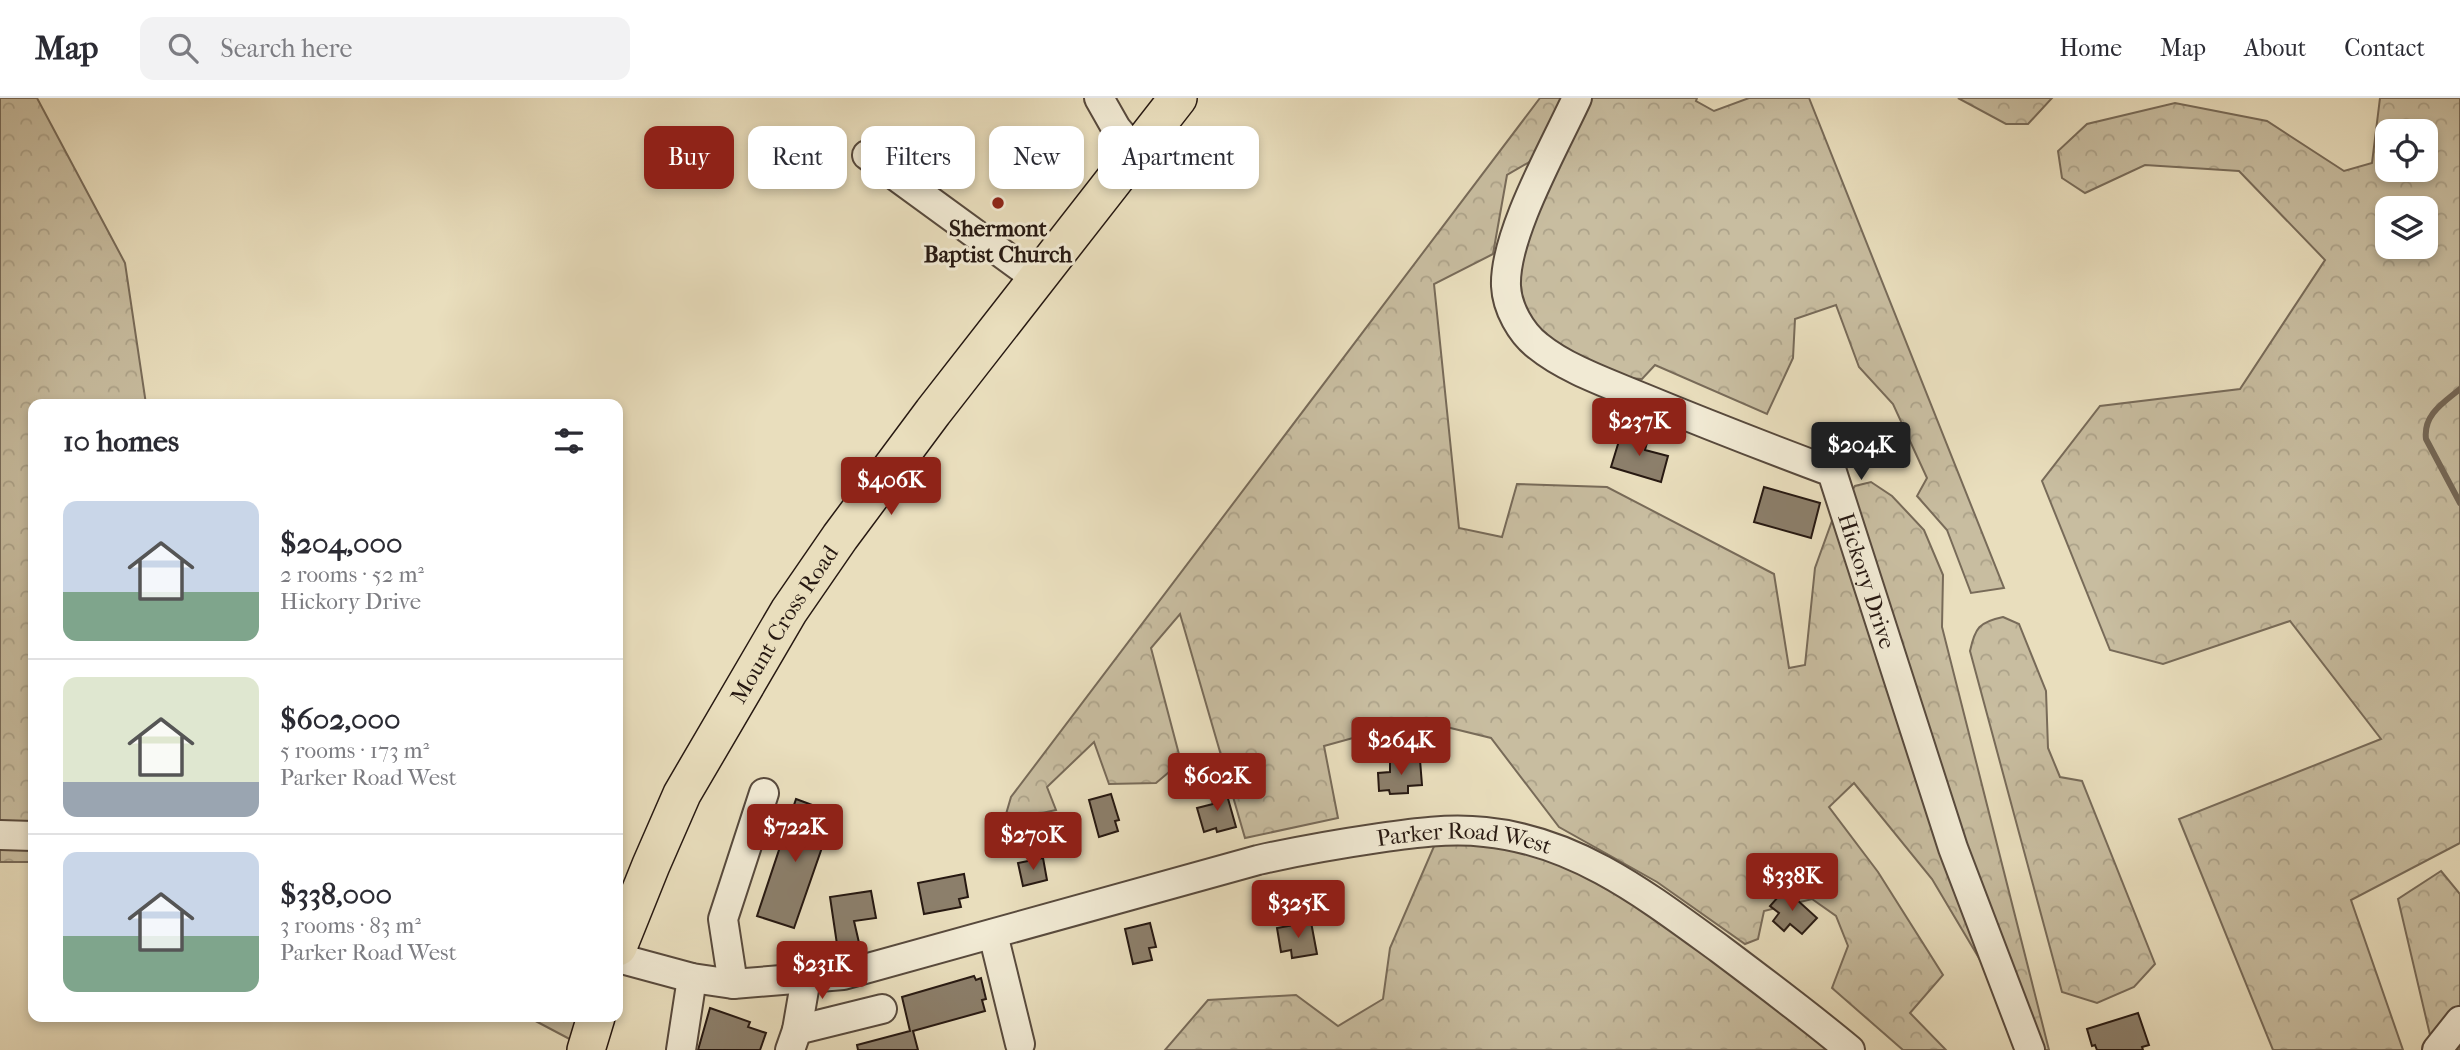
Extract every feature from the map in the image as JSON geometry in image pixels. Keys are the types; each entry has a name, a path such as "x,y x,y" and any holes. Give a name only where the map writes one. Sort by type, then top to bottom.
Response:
{"main road":[{"name":"Mount Cross Road","path":"1156,126 1178,98"},
{"name":"Mount Cross Road","path":"623,934 682,794 789,611 871,495 1107,189"},
{"path":"586,1050 594,1022"}],"street":[{"path":"1099,98 1115,126"},
{"name":"Hickory Drive","path":"1577,98 1521,220 1511,252 1506,285 1513,313 1524,331 1538,346 1605,382 1832,472 1953,848 2029,1050"},
{"path":"914,189 1037,279"},
{"path":"733,984 723,919 764,793"},
{"name":"Parker Road West","path":"623,959 692,978 733,984 844,975 1258,860 1314,848 1441,830 1484,831 1537,842 1567,852 1614,875 1663,907 1817,1021 1839,1047"},
{"path":"0,835 28,836"},
{"path":"993,934 1020,1044"},
{"path":"681,1050 692,978"},
{"path":"794,1040 806,978"},
{"path":"794,1040 882,1009"},
{"path":"2437,1050 2460,1021"}],"green space":[{"path":"0,98 37,98 125,263 145,399 28,399 28,862 0,862"},
{"path":"1540,98 1567,98 1538,157 1507,175 1493,254 1434,284 1459,528 1502,537 1517,484 1607,487 1774,574 1789,668 1805,665 1815,568 1832,521 1855,486 1871,482 1892,496 1924,530 1943,575 1942,627 2049,1050 2017,1050 1992,980 1932,879 1854,783 1829,807 1878,872 1943,975 1910,1013 1946,1050 1903,1050 1832,988 1848,946 1836,916 1812,899 1764,911 1758,939 1745,944 1657,882 1559,827 1491,738 1418,720 1324,746 1338,818 1245,838 1180,614 1151,648 1181,762 1156,783 1109,784 1094,742 1047,787 1056,810 1004,821 1011,797"},
{"path":"1586,98 1697,98 1696,101 1714,111 1749,98 1809,98 2004,588 1971,593 1947,530 1917,496 1927,478 1893,404 1859,367 1836,305 1795,319 1793,358 1767,414 1655,365 1642,379 1613,377 1546,346 1517,305 1523,228"},
{"path":"1958,98 2052,98 2028,124 2006,124"},
{"path":"2380,98 2460,98 2460,843 2351,900 2403,1050 2273,1050 2179,819 2381,739 2290,621 2163,664 2110,650 2042,481 2100,406 2240,389 2325,260 2239,171 2145,165 2085,193 2062,178 2058,151 2087,124 2175,103 2267,121 2344,171 2372,163 2375,139 2375,182 2438,182 2438,119 2377,119"},
{"path":"2003,617 2019,624 2046,691 2048,748 2060,777 2082,781 2155,964 2134,987 2097,1003 2062,992 1970,651 1979,627"},
{"path":"1435,844 1516,845 1570,863 1649,909 1840,1050 1165,1050 1208,1000 1296,995 1338,1026 1383,999 1390,948"},
{"path":"2441,871 2460,894 2460,1050 2436,1050 2430,1035 2398,899"},
{"path":"537,1022 587,1022 579,1044"}],"building":[{"path":"1622,431 1648,439 1645,450 1668,456 1661,482 1611,467"},
{"path":"1764,487 1820,503 1811,538 1754,522"},
{"path":"1420,760 1422,785 1408,786 1408,793 1390,794 1389,790 1379,791 1378,773 1390,772 1390,761"},
{"path":"1225,788 1236,827 1204,832 1197,808 1213,804 1210,792"},
{"path":"1111,794 1119,820 1115,821 1118,831 1099,837 1089,800"},
{"path":"796,799 834,813 794,928 757,916"},
{"path":"1043,858 1047,880 1023,886 1018,863"},
{"path":"964,874 968,897 959,899 961,907 924,914 918,883"},
{"path":"1785,889 1817,918 1802,934 1790,924 1784,931 1773,921 1779,913 1770,906"},
{"path":"871,891 876,918 854,921 860,947 838,951 830,897"},
{"path":"1311,922 1317,954 1292,958 1291,950 1281,952 1277,928"},
{"path":"1150,923 1156,947 1149,948 1152,960 1133,964 1125,929"},
{"path":"974,976 976,980 981,978 986,999 982,1000 985,1011 913,1031 918,1050 858,1050 857,1045 910,1031 902,997"},
{"path":"710,1008 750,1022 748,1027 766,1033 760,1050 698,1050"},
{"path":"2138,1013 2149,1045 2142,1047 2143,1050 2097,1050 2095,1045 2092,1046 2087,1029"}],"waterway":[{"path":"2460,389 2431,416 2426,431 2426,439 2460,503"}],"place":[{"name":"Shermont Baptist Church","path":"998,203"}]}
